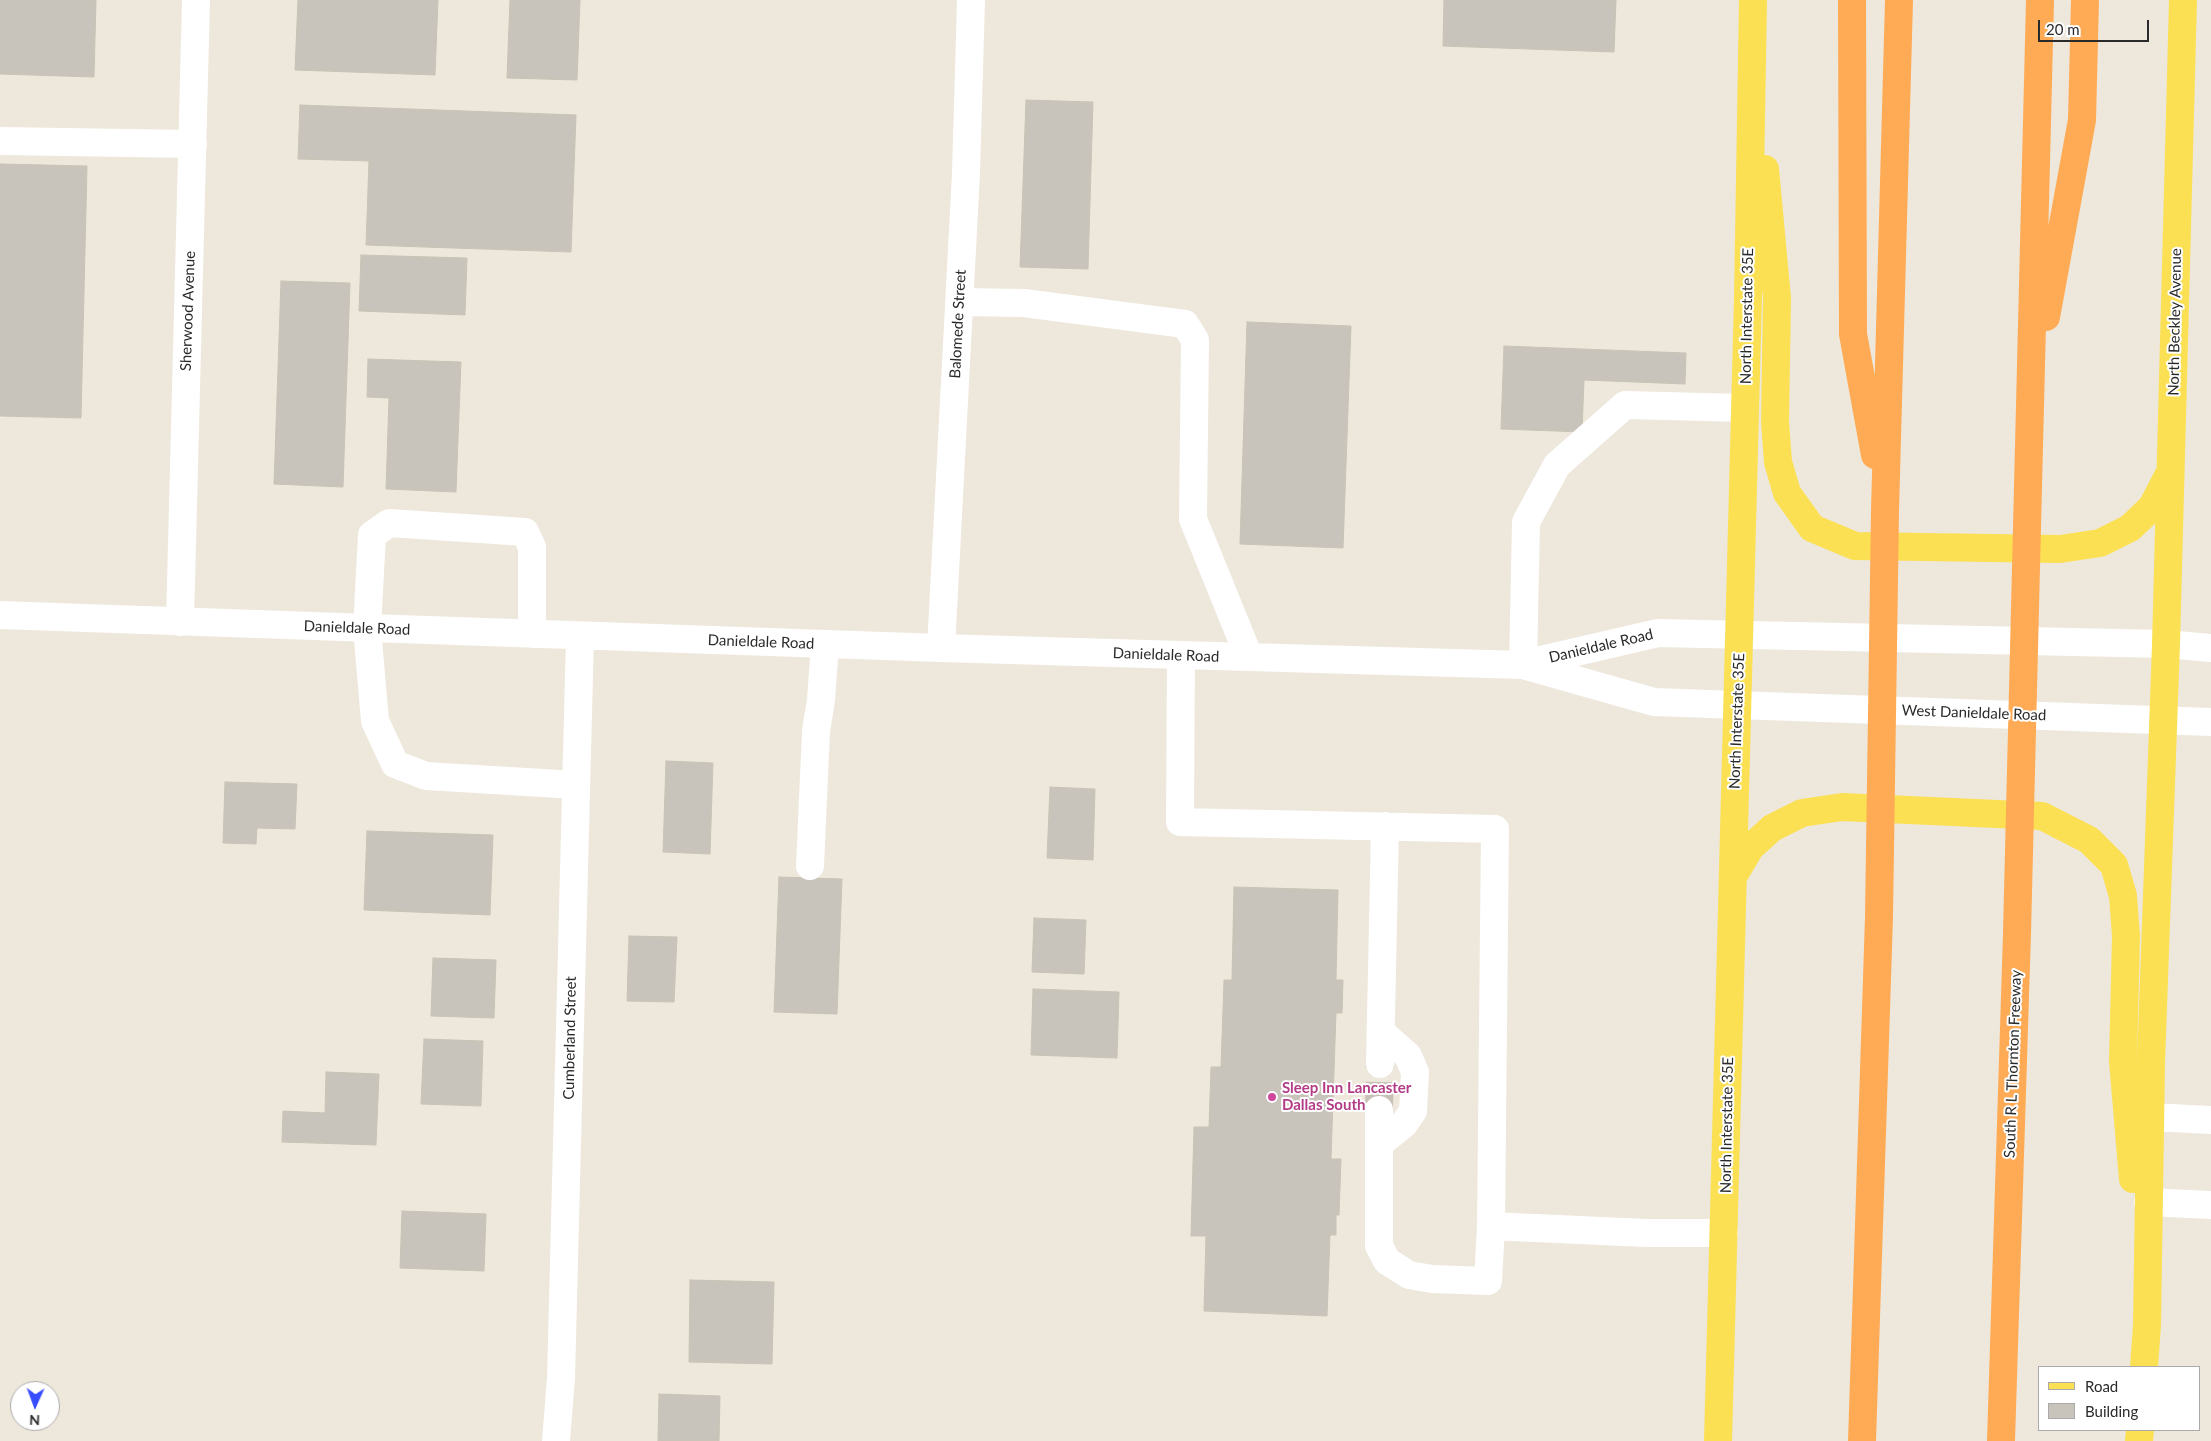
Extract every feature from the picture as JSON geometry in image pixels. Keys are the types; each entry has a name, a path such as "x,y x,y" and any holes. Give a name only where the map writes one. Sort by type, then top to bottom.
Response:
{"highway":[{"path":"1852,0 1853,334 1885,511"},
{"path":"1862,1441 1879,917 1885,511 1899,0"},
{"path":"2030,402 2040,0"},
{"path":"2030,402 2082,120 2085,0"},
{"name":"South R L Thornton Freeway","path":"2001,1441 2017,933 2030,402"}],"main road":[{"name":"North Interstate 35E","path":"1718,1441 1740,634 1753,0"},
{"name":"North Beckley Avenue","path":"2166,644 2183,0"},
{"path":"1752,38 1777,298 1775,422 1778,462 1787,493 1812,528 1855,546 2060,549 2084,546 2100,543 2130,528 2152,507 2171,471"},
{"path":"2144,1366 2147,1324 2150,1117 2166,644"},
{"path":"1733,877 1750,848 1772,828 1802,813 1842,807 2042,816 2089,840 2114,865 2123,896 2126,936 2123,1061 2147,1324"}],"street":[{"name":"Sherwood Avenue","path":"180,622 196,0"},
{"name":"Balomede Street","path":"941,648 966,164 971,0"},
{"path":"0,140 193,144"},
{"path":"959,302 1024,303 1186,324 1195,340 1193,519 1249,657"},
{"path":"1523,665 1526,522 1557,464 1625,405 1745,408"},
{"path":"532,634 532,547 525,532 389,523 372,535 368,628 375,721 395,764 426,776 576,785"},
{"name":"Danieldale Road","path":"0,615 941,648 1523,665 1654,702 1738,704"},
{"name":"Danieldale Road","path":"1523,665 1658,633 1740,634"},
{"path":"1740,634 2166,644 2211,648"},
{"name":"Cumberland Street","path":"556,1441 561,1378 580,636"},
{"path":"810,866 816,731 821,700 825,644"},
{"path":"1181,655 1180,822 1495,829 1491,1226 1488,1281 1432,1279 1409,1276 1387,1261 1379,1246 1379,1110"},
{"name":"West Danieldale Road","path":"1738,704 2211,722"},
{"path":"1380,1064 1385,826"},
{"path":"1379,1144 1404,1124 1413,1111 1415,1072 1408,1056 1381,1032"},
{"path":"2150,1117 2211,1120"},
{"path":"2148,1202 2211,1205"},
{"path":"1491,1226 1646,1233 1724,1233"}],"building":[{"path":"0,0 96,0 94,77 0,74"},
{"path":"298,0 438,0 435,75 295,70"},
{"path":"510,0 580,0 577,80 507,78"},
{"path":"1444,0 1616,0 1614,52 1443,46"},
{"path":"1026,100 1093,102 1088,269 1020,267"},
{"path":"300,105 576,115 571,252 366,245 369,161 298,159"},
{"path":"0,164 87,166 81,418 0,416"},
{"path":"361,255 467,258 465,315 359,311"},
{"path":"281,281 350,283 343,487 274,484"},
{"path":"1247,322 1351,326 1343,548 1240,544"},
{"path":"1504,346 1686,353 1685,384 1584,380 1582,432 1501,429"},
{"path":"368,359 461,362 456,492 386,489 389,398 367,397"},
{"path":"666,761 713,763 710,854 663,852"},
{"path":"225,782 297,784 295,829 257,828 256,844 223,843"},
{"path":"1050,787 1095,789 1093,860 1047,858"},
{"path":"367,831 493,835 490,915 364,910"},
{"path":"779,877 842,879 837,1014 774,1012"},
{"name":"Sleep Inn Lancaster Dallas South","path":"1234,887 1338,890 1336,980 1343,980 1342,1013 1336,1013 1331,1159 1341,1159 1339,1215 1336,1215 1336,1235 1330,1235 1327,1316 1204,1311 1206,1236 1191,1236 1194,1127 1209,1127 1211,1067 1221,1067 1224,980 1232,980"},
{"path":"1034,918 1086,920 1084,974 1032,972"},
{"path":"629,936 677,937 674,1002 627,1001"},
{"path":"433,958 496,960 494,1018 431,1016"},
{"path":"1033,989 1119,992 1117,1058 1031,1055"},
{"path":"424,1039 483,1041 481,1106 421,1104"},
{"path":"326,1072 379,1074 376,1145 282,1142 283,1111 325,1113"},
{"path":"402,1211 486,1214 484,1271 400,1268"},
{"path":"690,1280 774,1282 772,1364 689,1362"},
{"path":"659,1394 720,1396 719,1441 658,1441"}],"tunnel":[{"path":"1379,1110 1380,1064"}],"place":[{"name":"Sleep Inn Lancaster Dallas South","path":"1272,1097"}]}
